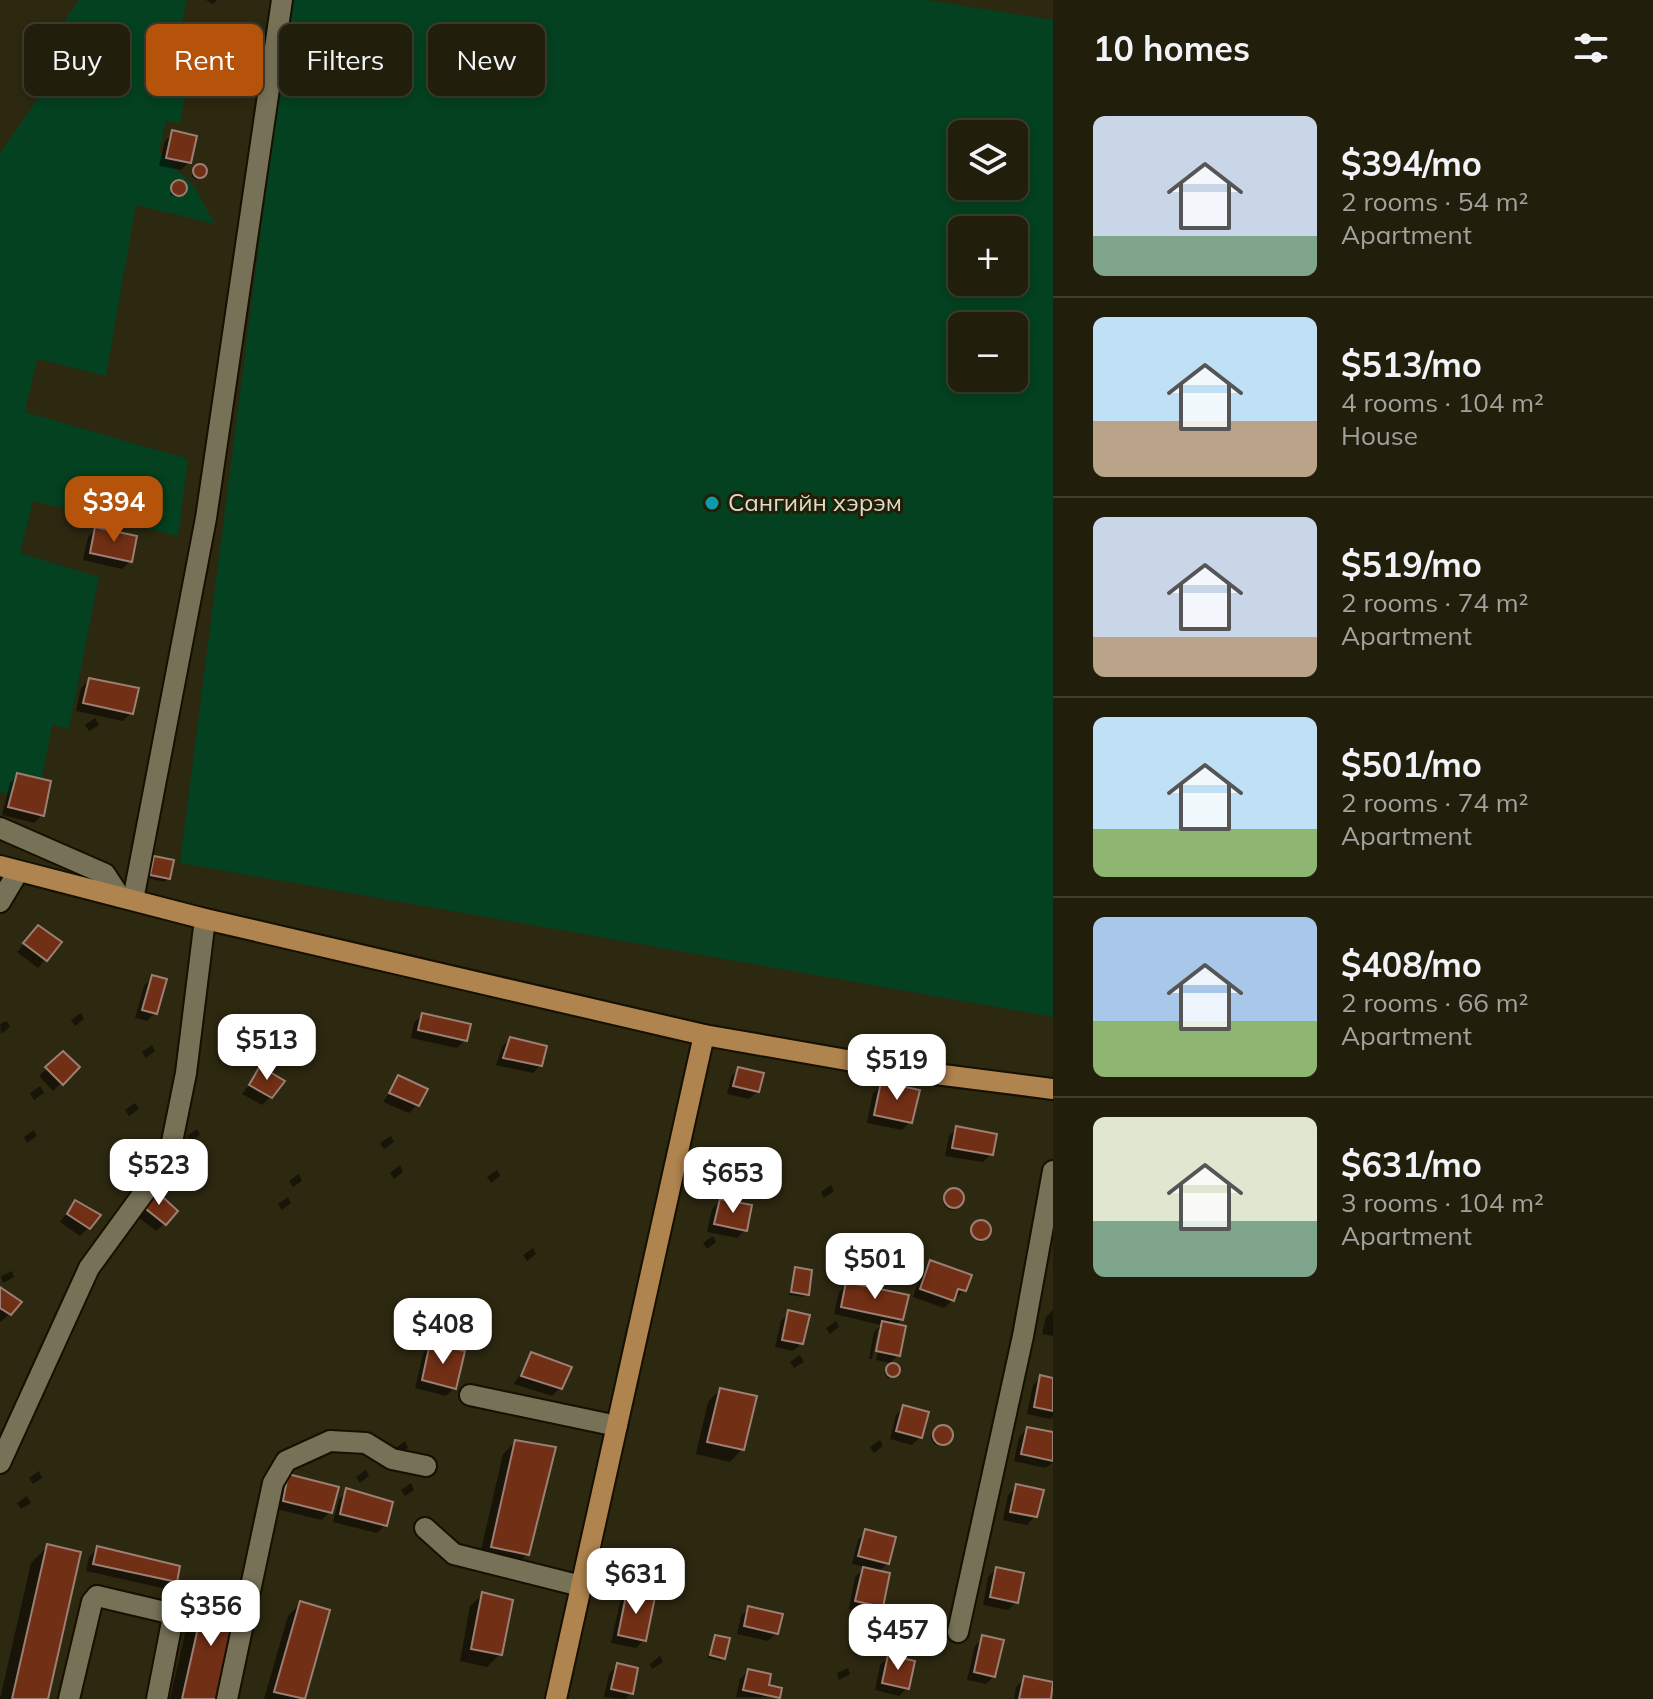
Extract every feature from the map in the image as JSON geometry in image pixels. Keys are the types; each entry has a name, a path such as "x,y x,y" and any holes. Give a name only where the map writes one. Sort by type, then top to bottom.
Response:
{"main road":[{"path":"9,869 205,919 704,1035 904,1070 1053,1089"},
{"path":"556,1699 704,1035"}],"street":[{"path":"126,899 206,518 282,0"},
{"path":"0,828 105,874 126,899"},
{"path":"0,902 9,869"},
{"path":"0,1463 89,1268 148,1187 172,1142 186,1073 205,919"},
{"path":"958,1632 1023,1336 1053,1171"},
{"path":"470,1395 617,1426"},
{"path":"227,1699 273,1483 286,1461 309,1447 330,1441 366,1443 392,1459 426,1466"},
{"path":"425,1528 454,1554 581,1586"},
{"path":"69,1699 92,1602 97,1596 169,1613 172,1622 157,1699"}],"green space":[{"path":"79,0 187,0 182,24 146,24 146,96 185,96 180,123 166,121 159,152 194,186 215,224 136,205 106,376 37,359 25,412 188,459 178,536 33,501 20,553 99,577 69,729 52,725 42,778 17,773 11,795 0,792 0,153 39,96 130,96 130,24 65,24"},
{"path":"290,0 927,0 1053,20 1053,1017 180,863 279,86 279,96 412,96 412,24 287,24"}],"building":[{"path":"172,130 197,136 191,163 166,158"},
{"path":"200,164 207,171 200,178 193,171"},
{"path":"179,180 187,188 179,196 171,188"},
{"path":"95,527 137,536 132,562 90,553"},
{"path":"89,678 139,688 133,714 83,703"},
{"path":"17,773 51,781 44,816 8,807"},
{"path":"154,856 174,860 170,879 150,875"},
{"path":"38,925 62,942 47,961 23,943"},
{"path":"152,975 167,979 157,1014 142,1010"},
{"path":"422,1013 471,1024 467,1041 418,1030"},
{"path":"510,1037 547,1046 542,1066 503,1058"},
{"path":"63,1051 80,1067 63,1085 45,1067"},
{"path":"260,1066 285,1081 272,1098 249,1085"},
{"path":"738,1067 764,1073 759,1092 733,1086"},
{"path":"398,1075 428,1089 419,1106 389,1093"},
{"path":"881,1082 920,1090 912,1123 874,1115"},
{"path":"956,1126 997,1134 993,1155 952,1148"},
{"path":"153,1188 178,1211 166,1225 141,1205"},
{"path":"954,1188 961,1191 964,1198 961,1205 954,1208 947,1205 944,1198 947,1191"},
{"path":"720,1199 752,1205 747,1231 714,1224"},
{"path":"75,1200 101,1215 90,1229 67,1214"},
{"path":"981,1220 988,1223 991,1230 988,1237 981,1240 974,1237 971,1230 974,1223"},
{"path":"930,1260 972,1275 966,1291 958,1289 954,1301 920,1289"},
{"path":"795,1267 812,1270 809,1295 791,1292"},
{"path":"846,1282 909,1295 903,1320 841,1307"},
{"path":"0,1287 22,1302 11,1315 0,1308"},
{"path":"788,1310 810,1315 803,1344 782,1340"},
{"path":"882,1321 906,1326 900,1356 876,1351"},
{"path":"430,1343 465,1351 456,1389 422,1380"},
{"path":"531,1352 572,1367 562,1389 521,1376"},
{"path":"893,1363 900,1370 893,1377 886,1370"},
{"path":"1040,1375 1053,1378 1053,1411 1034,1407"},
{"path":"720,1388 757,1396 744,1450 707,1442"},
{"path":"903,1405 929,1412 922,1438 896,1431"},
{"path":"943,1425 950,1428 953,1435 950,1442 943,1445 936,1442 933,1435 936,1428"},
{"path":"1027,1427 1053,1432 1053,1461 1021,1454"},
{"path":"515,1440 556,1447 529,1555 491,1547"},
{"path":"288,1474 339,1487 332,1513 283,1501"},
{"path":"1016,1484 1044,1490 1037,1517 1010,1512"},
{"path":"346,1488 393,1502 387,1526 340,1514"},
{"path":"865,1529 896,1537 889,1564 858,1556"},
{"path":"47,1544 81,1552 48,1699 12,1699"},
{"path":"97,1546 180,1566 177,1582 93,1564"},
{"path":"863,1567 890,1573 883,1607 855,1601"},
{"path":"996,1567 1024,1573 1018,1603 990,1597"},
{"path":"627,1591 655,1597 646,1641 618,1635"},
{"path":"206,1592 240,1601 218,1699 182,1699"},
{"path":"482,1592 513,1600 502,1655 471,1649"},
{"path":"300,1601 330,1610 305,1699 274,1692"},
{"path":"748,1606 783,1614 778,1634 744,1626"},
{"path":"715,1635 730,1638 725,1659 710,1655"},
{"path":"982,1635 1004,1640 995,1677 974,1672"},
{"path":"888,1655 915,1661 909,1689 882,1683"},
{"path":"617,1663 638,1668 633,1694 611,1689"},
{"path":"748,1669 771,1674 769,1685 782,1688 780,1698 743,1690"},
{"path":"1024,1676 1053,1682 1051,1699 1019,1699"}],"place":[{"name":"Сангийн хэрэм","path":"712,503"}]}
